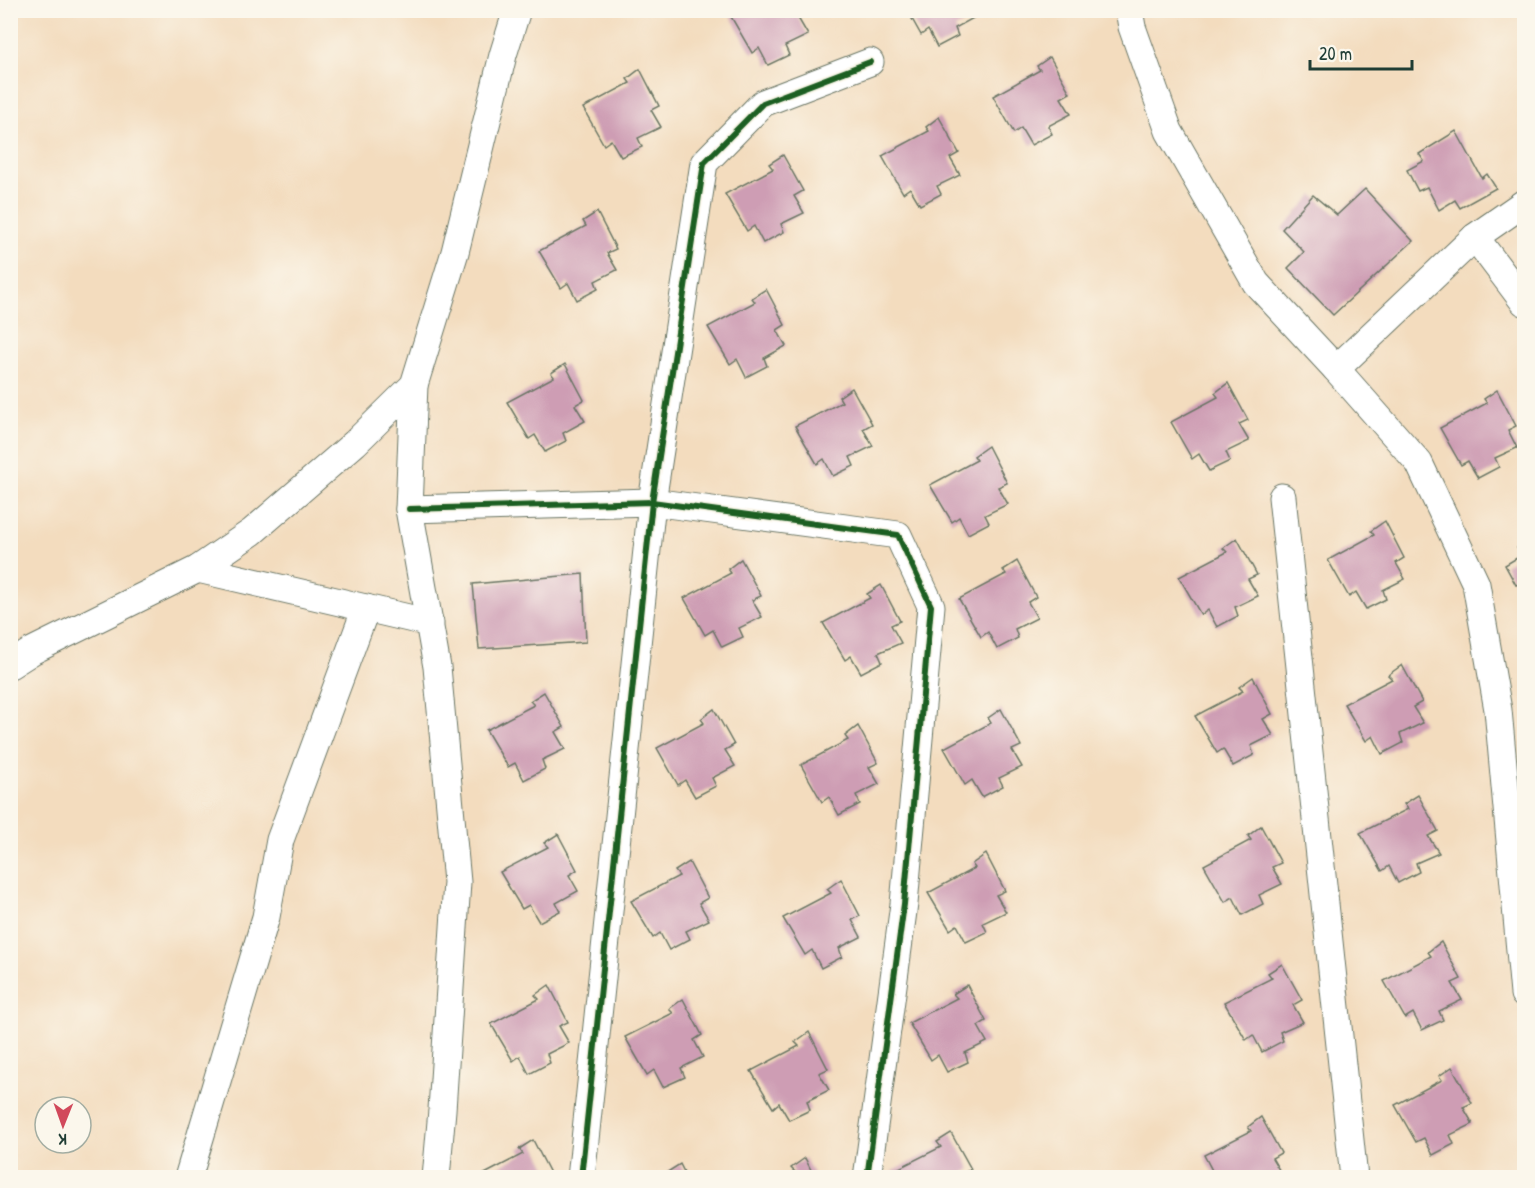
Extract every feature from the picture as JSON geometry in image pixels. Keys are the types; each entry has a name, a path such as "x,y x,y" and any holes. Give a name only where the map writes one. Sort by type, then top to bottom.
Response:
{"street":[{"path":"436,1178 457,882 437,667 409,509 414,385 454,252 503,55 517,10"},
{"path":"1129,10 1132,27 1169,131 1256,283 1419,463 1476,584 1498,710 1524,994"},
{"path":"581,1178 652,502 704,163 763,103 870,62"},
{"path":"1336,369 1475,237 1524,203"},
{"path":"1475,237 1524,302"},
{"path":"10,665 32,651 198,569 252,532 355,443 414,385"},
{"path":"1282,497 1354,1178"},
{"path":"409,509 652,502 898,535 931,606 904,904 867,1178"},
{"path":"198,569 429,623"},
{"path":"188,1178 266,917 280,840 366,608"}],"building":[{"path":"740,10 805,10 807,13 798,18 808,35 785,46 789,55 768,65 759,48 752,53 730,15"},
{"path":"907,10 974,10 977,16 955,28 958,36 937,47 928,30 921,35"},
{"path":"1050,57 1070,93 1061,98 1071,114 1048,126 1052,134 1031,145 1021,128 1014,133 993,96 1040,70 1037,66"},
{"path":"640,69 659,106 651,110 661,127 638,138 642,147 621,157 611,140 604,145 583,108 630,83 627,79"},
{"path":"939,117 959,153 950,158 960,175 937,186 941,194 920,205 910,188 903,193 882,156 929,131 926,127"},
{"path":"1456,131 1482,178 1487,174 1496,188 1460,208 1455,200 1439,210 1427,187 1418,191 1407,170 1424,161 1419,154"},
{"path":"783,155 803,191 794,196 804,213 781,224 784,232 763,243 754,226 747,231 725,194 773,169 769,164"},
{"path":"1365,189 1413,241 1333,315 1288,268 1304,252 1282,229 1313,195 1337,215"},
{"path":"597,212 616,249 607,253 617,270 595,281 598,289 577,300 568,283 561,288 539,251 586,226 583,221"},
{"path":"766,289 785,325 777,330 786,346 764,358 767,366 746,377 737,359 730,364 708,327 755,302 752,298"},
{"path":"565,364 584,400 575,405 585,421 563,433 566,441 545,452 535,435 529,439 507,402 554,377 551,373"},
{"path":"1228,383 1248,420 1239,424 1249,441 1226,452 1230,461 1209,471 1199,454 1192,459 1171,422 1218,397 1215,393"},
{"path":"852,388 872,424 863,429 873,446 850,457 854,466 833,476 824,459 817,464 795,426 842,402 839,397"},
{"path":"1497,390 1516,426 1508,430 1517,448 1495,458 1499,467 1478,478 1468,461 1461,465 1440,428 1487,403 1484,399"},
{"path":"988,446 1007,483 998,487 1008,504 985,515 989,523 968,534 959,517 952,522 930,485 977,460 974,456"},
{"path":"1385,521 1404,558 1396,563 1405,579 1383,590 1386,599 1366,609 1356,592 1349,597 1328,560 1374,535 1371,531"},
{"path":"1237,538 1257,575 1248,579 1258,596 1235,607 1238,616 1217,627 1208,610 1201,615 1179,577 1227,552 1223,548"},
{"path":"1524,543 1524,582 1516,585 1505,565 1522,555 1517,548"},
{"path":"741,559 761,596 752,600 762,617 739,628 743,637 722,647 713,630 705,635 684,598 731,573 728,569"},
{"path":"1017,561 1036,597 1028,602 1037,618 1015,629 1018,638 997,649 988,632 981,637 959,599 1006,574 1003,570"},
{"path":"583,574 586,642 479,649 473,584"},
{"path":"881,585 900,621 891,625 901,643 878,653 882,662 861,673 851,656 845,660 823,623 870,598 867,594"},
{"path":"1402,665 1422,702 1413,707 1423,723 1400,734 1403,743 1382,754 1373,736 1366,741 1344,704 1392,679 1388,675"},
{"path":"1253,677 1272,714 1263,719 1273,735 1251,746 1254,755 1233,766 1223,749 1217,753 1195,716 1243,691 1239,687"},
{"path":"544,692 564,727 555,732 565,749 542,760 545,769 524,780 515,763 508,767 486,730 534,705 530,701"},
{"path":"714,709 734,745 725,750 735,766 712,778 716,786 695,797 685,780 678,785 657,748 704,723 701,719"},
{"path":"1001,709 1021,746 1012,750 1022,767 999,778 1003,786 982,797 972,780 965,785 944,748 991,723 988,718"},
{"path":"858,726 878,763 869,767 879,784 856,795 860,804 839,815 829,797 822,802 801,765 848,740 845,736"},
{"path":"1418,795 1438,831 1428,836 1439,853 1416,863 1419,872 1398,883 1389,866 1382,871 1360,833 1408,809 1404,804"},
{"path":"1261,826 1281,863 1272,867 1282,884 1259,895 1263,904 1242,915 1233,897 1225,902 1204,865 1251,840 1248,836"},
{"path":"558,834 577,870 569,875 578,891 556,903 560,911 539,922 529,905 522,909 500,872 548,847 544,843"},
{"path":"986,854 1005,891 996,895 1006,912 983,923 987,932 966,942 957,925 950,930 928,893 975,868 972,864"},
{"path":"689,862 708,898 699,903 709,920 686,931 690,939 669,950 660,933 653,938 631,901 679,876 675,871"},
{"path":"841,879 860,916 852,920 861,937 839,948 842,957 821,968 812,950 805,955 783,918 831,893 827,889"},
{"path":"1441,942 1461,979 1452,983 1462,1000 1439,1011 1443,1020 1422,1030 1413,1013 1405,1018 1384,981 1431,956 1428,952"},
{"path":"1282,964 1302,1000 1293,1005 1303,1022 1280,1032 1283,1041 1262,1052 1253,1035 1246,1040 1224,1002 1272,978 1268,973"},
{"path":"549,985 568,1022 559,1026 569,1043 547,1054 550,1063 529,1074 520,1056 513,1061 491,1024 539,999 535,995"},
{"path":"967,985 986,1021 978,1026 987,1042 965,1053 968,1062 947,1072 938,1055 931,1060 909,1023 957,998 953,994"},
{"path":"683,999 702,1035 694,1040 703,1057 681,1068 685,1077 663,1087 654,1070 647,1075 625,1037 673,1013 669,1009"},
{"path":"809,1032 828,1069 819,1073 829,1090 807,1101 810,1110 789,1120 779,1103 773,1108 751,1071 799,1046 795,1042"},
{"path":"1452,1067 1472,1103 1463,1107 1473,1124 1450,1135 1454,1144 1433,1155 1424,1138 1416,1142 1395,1105 1442,1080 1439,1076"},
{"path":"1261,1117 1281,1153 1272,1158 1282,1175 1276,1178 1216,1178 1204,1155 1251,1131 1248,1127"},
{"path":"951,1133 971,1169 962,1174 964,1178 897,1178 893,1171 941,1147 937,1142"},
{"path":"533,1140 552,1177 477,1178 523,1154 519,1149"},
{"path":"805,1158 815,1178 783,1178 795,1172 791,1168"},
{"path":"680,1164 687,1178 670,1178 666,1173"}],"cycle path":[{"path":"581,1178 652,502 704,163 763,103 870,62"},
{"path":"409,509 652,502 898,535 931,606 904,904 867,1178"}]}
